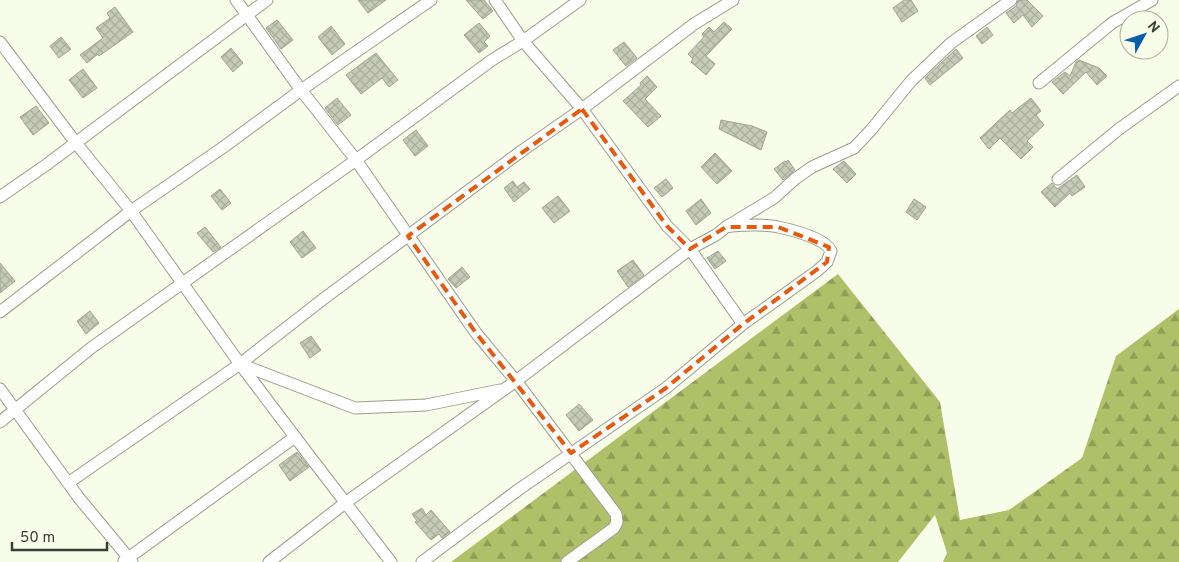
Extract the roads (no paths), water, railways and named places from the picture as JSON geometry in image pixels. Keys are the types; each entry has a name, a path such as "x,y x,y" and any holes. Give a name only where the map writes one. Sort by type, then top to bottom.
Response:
{"street":[{"path":"236,0 301,90 356,160 476,333 516,381 616,514 617,522 614,528 567,562"},
{"path":"0,198 267,0"},
{"path":"0,312 131,211 431,0"},
{"path":"495,0 524,41 582,109 667,226 690,249 743,324"},
{"path":"0,422 73,362 356,160 492,60 524,41 580,0"},
{"path":"68,483 240,364 522,150 582,109 694,24 732,0"},
{"path":"269,562 345,503 516,381 690,249 716,235 774,198 812,167 854,148 911,81 951,43 1011,0"},
{"path":"1039,83 1112,23 1152,0"},
{"path":"0,42 76,143 131,211 295,438 392,562"},
{"path":"1058,179 1119,129 1179,86"},
{"path":"422,562 518,490 666,388 743,324 817,271 827,262 831,251 829,246 814,238 778,227 726,227"},
{"path":"240,364 355,408 426,405 504,389"},
{"path":"0,389 68,483 128,561 295,438"}]}
